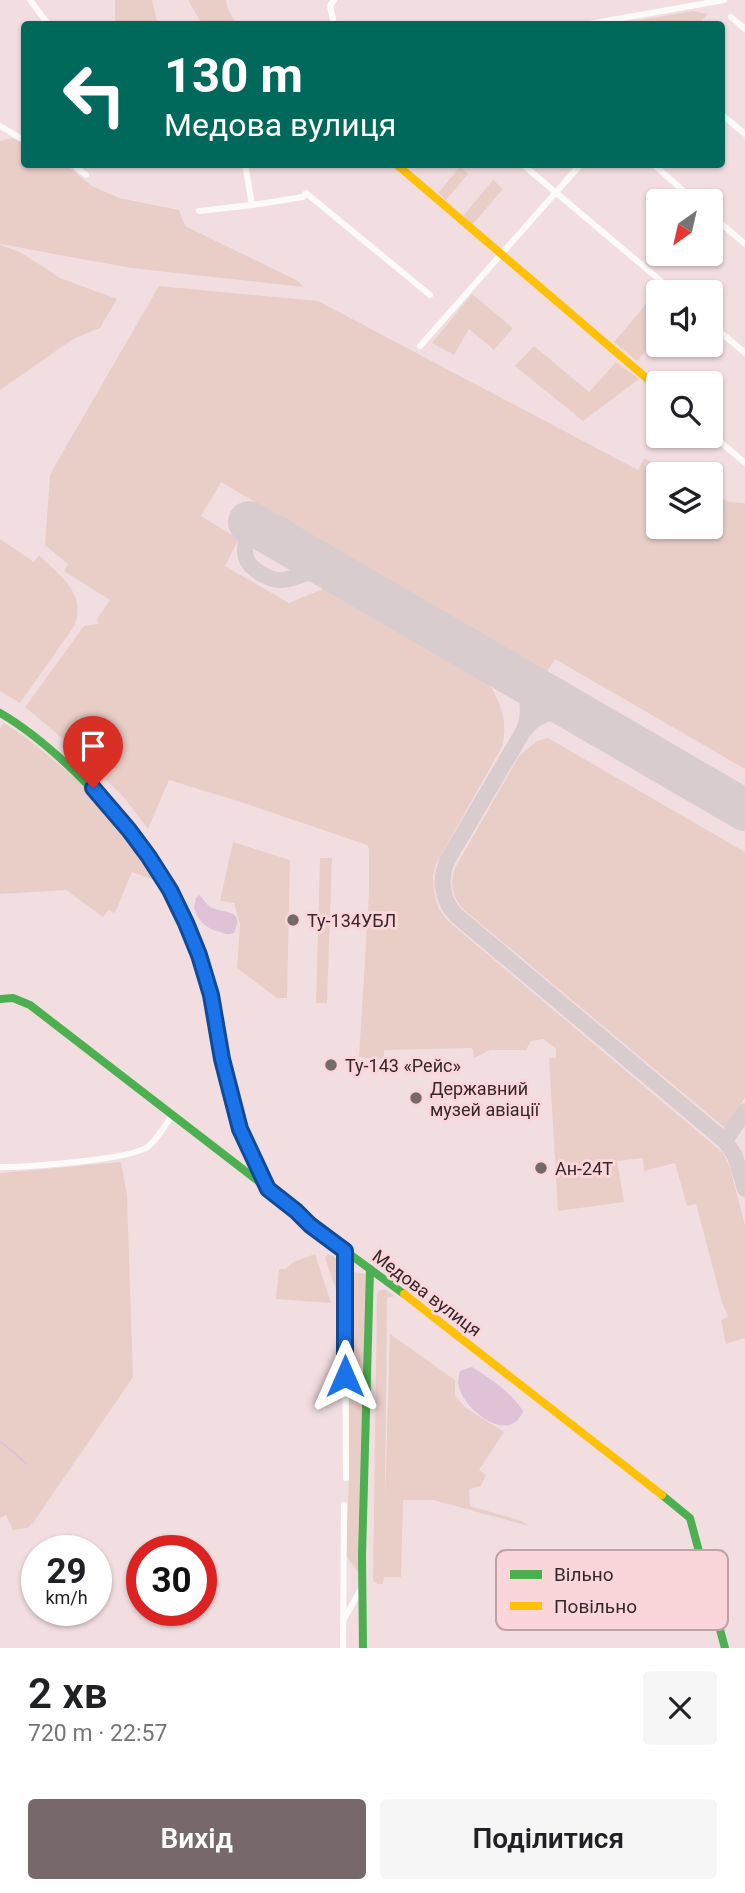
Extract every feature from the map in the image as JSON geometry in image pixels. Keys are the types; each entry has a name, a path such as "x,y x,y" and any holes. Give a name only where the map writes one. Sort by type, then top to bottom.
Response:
{"street":[{"path":"30,0 46,21"},
{"path":"333,21 330,6 334,0"},
{"path":"606,21 724,0"},
{"path":"731,17 745,29"},
{"path":"725,117 745,134"},
{"path":"0,127 21,138"},
{"path":"77,168 86,175"},
{"path":"246,168 253,205"},
{"path":"401,168 646,378"},
{"path":"528,168 660,280"},
{"path":"420,346 578,168"},
{"path":"658,168 681,189"},
{"path":"199,211 303,197 306,192 430,295"},
{"path":"723,226 745,244"},
{"path":"723,334 745,353"},
{"path":"723,444 745,463"},
{"path":"0,713 56,753 96,792 129,830 170,890 195,944 211,995 222,1059 240,1129 268,1189"},
{"name":"Медова вулиця","path":"0,999 13,999 30,1005 690,1518 699,1550"},
{"path":"0,1167 120,1156 148,1147 172,1116"},
{"path":"345,1251 346,1478"},
{"path":"363,1648 362,1587 370,1269"},
{"path":"343,1648 344,1505"},
{"path":"343,1621 362,1587"},
{"path":"343,1621 351,1613 363,1620"},
{"name":"Медова вулиця","path":"720,1630 725,1648"}],"shaded area":[{"path":"115,0 152,0 157,21 115,21"},
{"path":"188,0 226,0 234,21 200,21"},
{"path":"693,11 708,14 701,21 641,20"},
{"path":"12,138 21,142 21,168 68,168 92,186 119,198 179,210 185,226 298,281 303,287 131,268 0,244 0,141"},
{"path":"459,168 468,174 446,200 438,193"},
{"path":"493,180 503,189 472,225 463,216"},
{"path":"0,245 20,252 60,278 117,299 100,328 73,339 0,390"},
{"path":"159,286 318,301 638,470 644,458 652,462 646,462 646,539 723,539 723,499 745,503 745,769 555,659 547,672 221,482 201,516 239,539 225,566 289,603 325,588 489,684 503,714 502,747 436,864 434,892 439,909 448,921 722,1152 729,1165 745,1225 745,1338 726,1344 721,1320 728,1317 696,1204 687,1206 675,1163 644,1171 643,1158 617,1161 624,1202 558,1211 549,1058 556,1058 556,1049 544,1039 531,1041 526,1050 490,1050 474,1058 471,1048 384,1050 384,1060 359,1057 369,894 367,845 169,780 148,829 126,800 81,754 25,707 84,626 98,624 97,619 110,600 64,571 68,564 45,545 50,476"},
{"path":"472,294 513,328 494,350 469,329 454,355 432,343"},
{"path":"646,304 646,350 637,361 614,342"},
{"path":"534,346 589,392 616,362 639,379 583,421 515,366"},
{"path":"0,539 34,562 39,555 63,578 77,603 75,625 20,703 0,691"},
{"path":"4,723 38,747 86,790 115,822 154,880 132,872 115,913 108,910 103,917 66,890 0,894 0,728"},
{"path":"548,738 745,852 745,1098 725,1128 463,909 456,899 452,883 456,866 519,756 537,741"},
{"path":"233,842 290,860 287,998 277,998 237,968 240,924 234,903 220,901"},
{"path":"320,858 332,858 327,1003 316,1003"},
{"path":"199,895 212,908 236,916 234,933 226,934 202,923 194,908"},
{"path":"121,1162 127,1196 133,1377 33,1523 27,1528 13,1530 6,1515 0,1518 0,1173"},
{"path":"315,1254 331,1303 276,1299 279,1269 286,1269 293,1262"},
{"path":"328,1254 336,1258 344,1273 343,1309 325,1258"},
{"path":"355,1272 366,1274 359,1573 346,1556 349,1478 349,1279"},
{"path":"384,1289 395,1296 387,1298 385,1501 390,1334 455,1380 455,1396 466,1408 504,1432 479,1470 486,1475 481,1486 469,1489 470,1506 522,1521 529,1526 433,1500 403,1500 401,1577 384,1577 383,1584 378,1584 373,1581 377,1296 379,1291"},
{"path":"472,1367 500,1386 518,1404 523,1411 517,1421 498,1425 488,1421 469,1405 458,1381 460,1371"}],"waterway":[{"path":"0,1441 27,1464"}],"taxiway":[{"path":"311,558 291,531 275,523 259,527 248,538 245,546 250,565 276,580 320,572 344,577"},
{"path":"497,666 513,678 524,692 527,719 524,730 447,861 443,890 448,904 457,916 725,1141 735,1156 745,1189"},
{"path":"524,730 551,712 583,716"},
{"path":"725,1141 745,1111"}],"runway":[{"path":"249,522 745,810"}],"traffic: fast":[{"path":"0,713 49,748 98,796 140,846 174,901 189,930 211,992 238,1124 267,1186"},
{"path":"0,999 13,998 30,1005 297,1211 310,1225 404,1294"},
{"path":"363,1648 362,1555 370,1269"},
{"path":"662,1495 690,1518 699,1550"},
{"path":"720,1630 725,1648"}],"traffic: slow":[{"path":"401,168 646,378"},
{"path":"404,1294 662,1495"}],"place":[{"name":"Ту-134УБЛ","path":"293,920"},
{"name":"Ту-143 «Рейс»","path":"331,1065"},
{"name":"Державний музей авіації","path":"416,1098"},
{"name":"Ан-24Т","path":"541,1168"}],"route":[{"path":"93,788 149,857 170,890 186,923 211,995 232,1104 240,1129 268,1189 345,1251 345,1376"}]}
